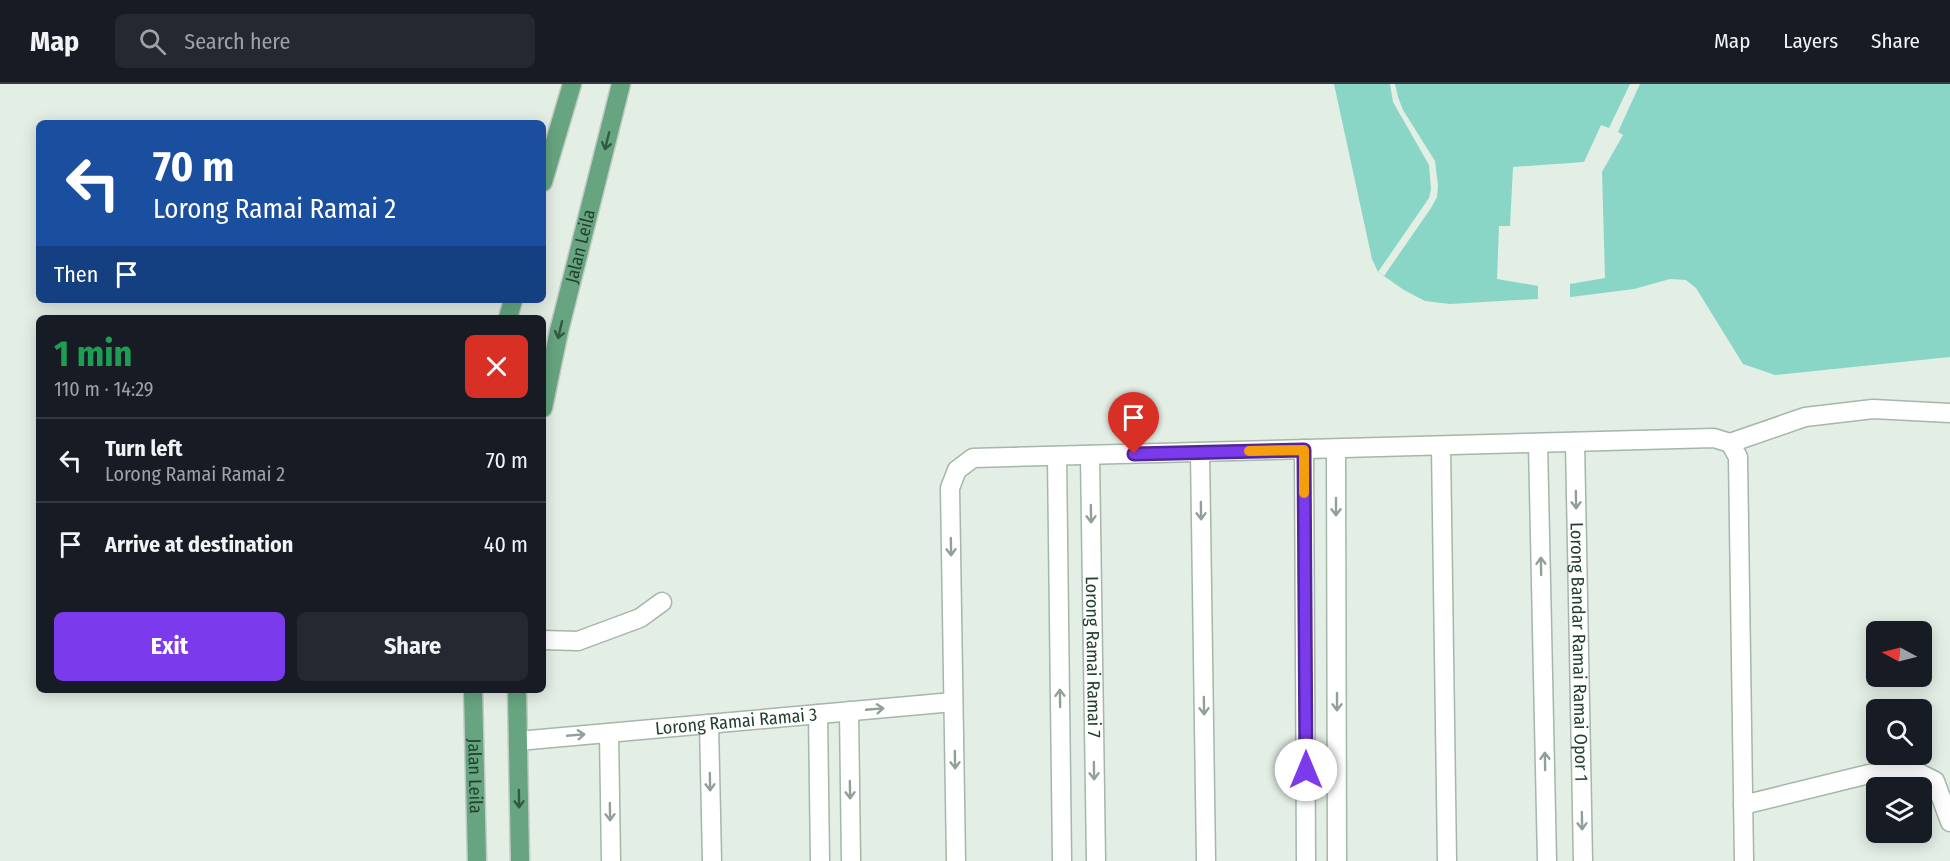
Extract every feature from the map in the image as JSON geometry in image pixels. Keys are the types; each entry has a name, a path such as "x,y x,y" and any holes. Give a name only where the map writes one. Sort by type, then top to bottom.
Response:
{"main road":[{"path":"546,172 572,84"},
{"name":"Jalan Leila","path":"546,394 559,331 621,84"},
{"name":"Jalan Leila","path":"473,693 477,861"},
{"path":"517,693 520,861"}],"street":[{"path":"956,861 950,488 957,470 973,458 1714,438 1730,442 1805,417 1873,409 1950,413"},
{"name":"Lorong Bandar Ramai Ramai Opor 1","path":"1575,442 1582,861"},
{"path":"1730,442 1738,456 1744,861"},
{"name":"Lorong Bandar Ramai Ramai Opor 1","path":"1538,443 1547,861"},
{"path":"1441,446 1447,861"},
{"path":"1336,449 1337,861"},
{"path":"1304,450 1306,861"},
{"path":"1200,452 1206,861"},
{"name":"Lorong Ramai Ramai 7","path":"1090,455 1096,861"},
{"name":"Lorong Ramai Ramai 7","path":"1057,456 1062,861"},
{"path":"546,640 578,641 640,618 662,602"},
{"name":"Lorong Ramai Ramai 3","path":"518,741 953,702"},
{"path":"849,711 851,861"},
{"path":"818,714 820,861"},
{"path":"709,724 712,861"},
{"path":"609,733 611,861"},
{"path":"1743,805 1869,774 1903,771 1921,774 1935,781 1950,822"}],"water":[{"path":"1334,84 1950,84 1950,357 1775,375 1743,364 1696,288 1686,280 1670,279 1634,289 1571,297 1450,304 1425,301 1378,272 1372,259"}],"pier":[{"path":"1390,84 1395,84 1403,110 1435,161 1438,186 1437,197 1431,208 1384,276 1378,272 1429,198 1431,189 1429,165 1393,102"},
{"path":"1630,84 1640,84 1618,132 1623,135 1602,172 1605,278 1570,284 1570,300 1538,302 1538,286 1497,279 1499,226 1510,226 1513,167 1584,162 1601,125 1609,128"}],"slow traffic":[{"path":"1249,451 1304,450 1304,493"}],"route":[{"path":"1134,454 1304,450 1306,770"}]}
